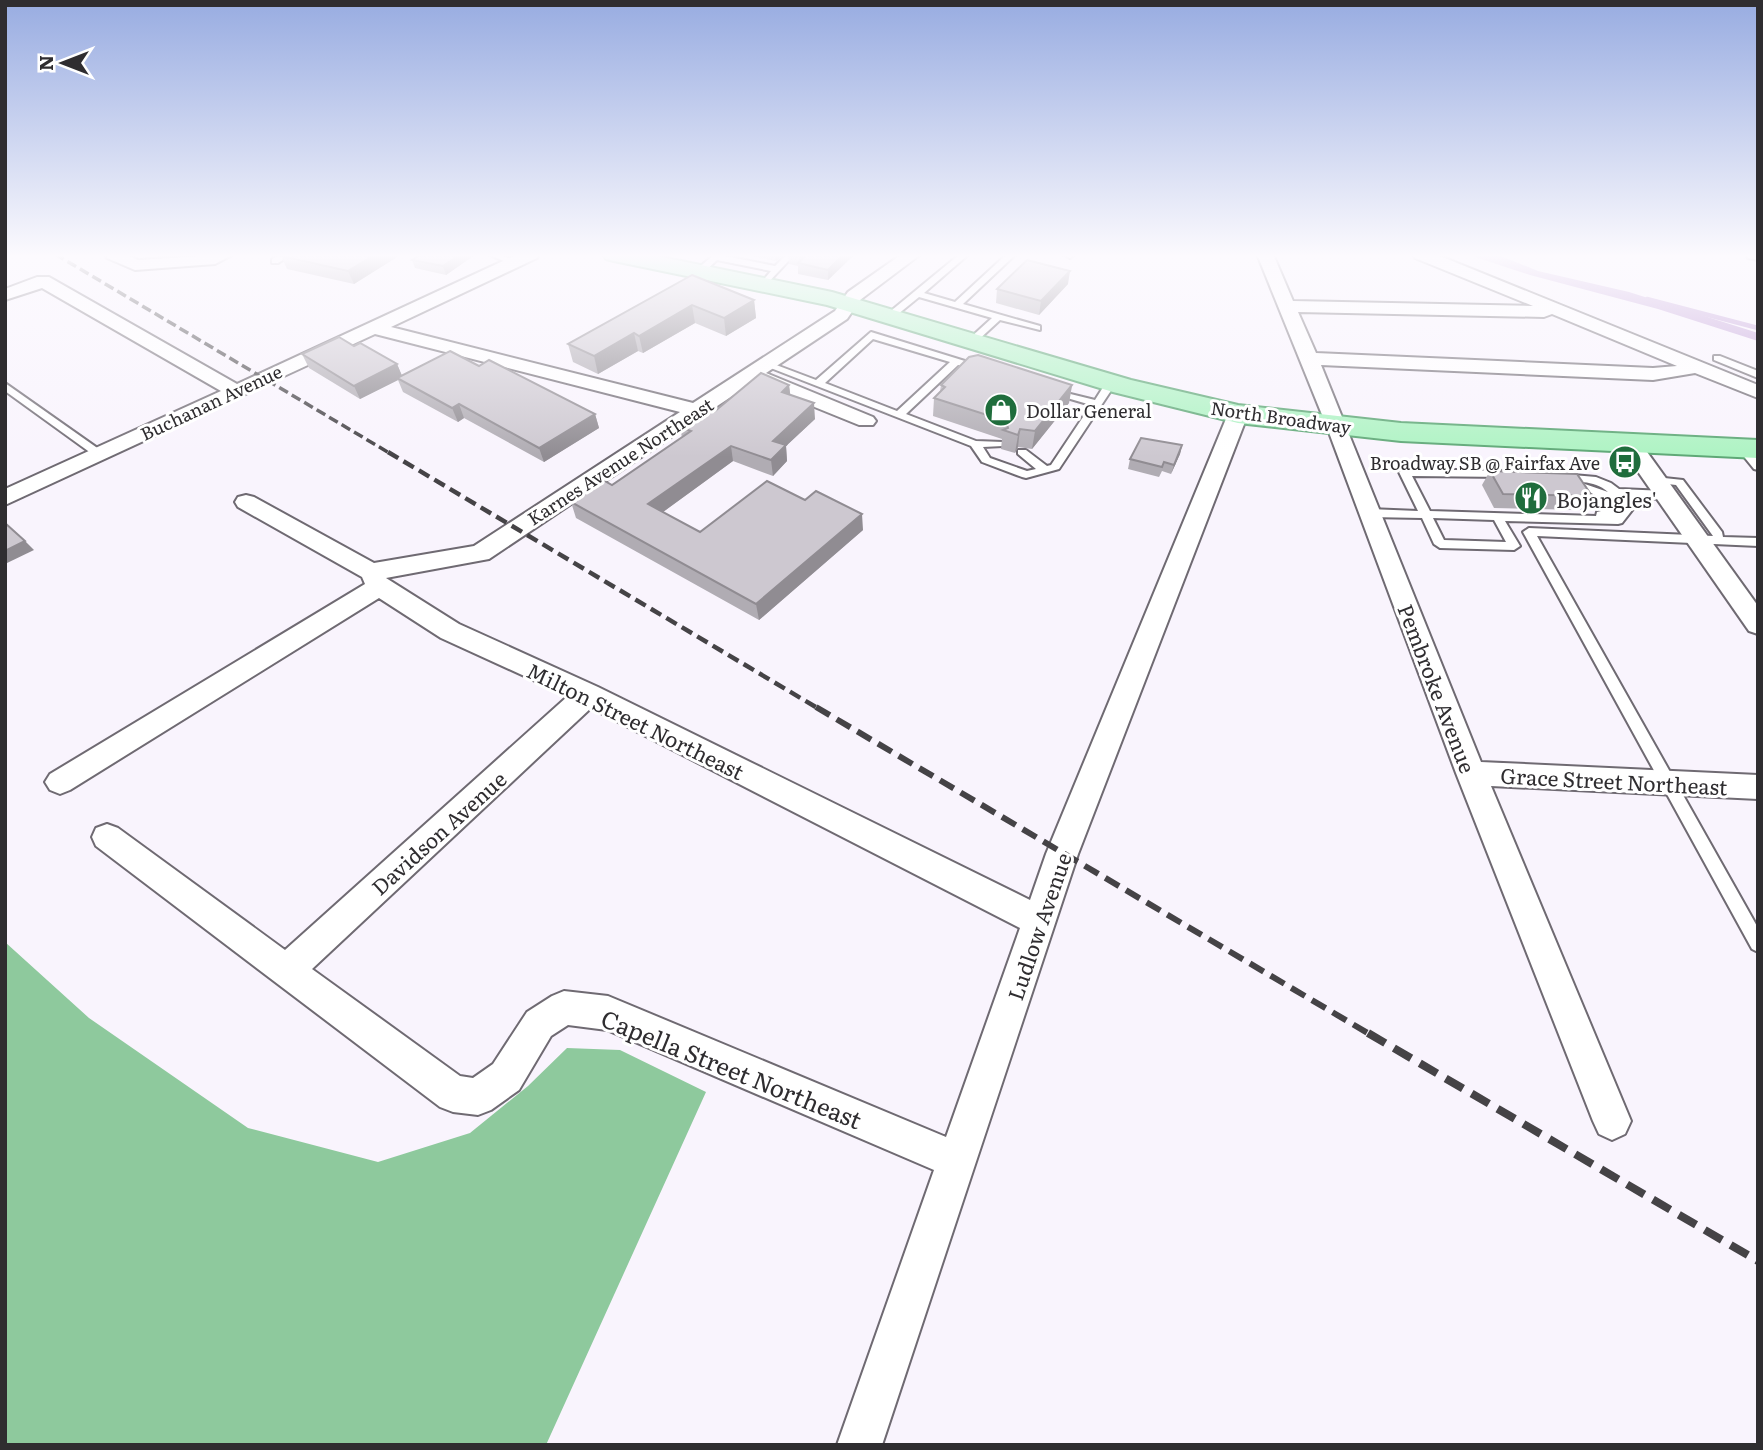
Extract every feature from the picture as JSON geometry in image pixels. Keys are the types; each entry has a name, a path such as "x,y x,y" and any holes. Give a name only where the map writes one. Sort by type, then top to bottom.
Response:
{"main road":[{"name":"North Broadway","path":"899,322 964,351 1104,393 1238,414 1337,427 1629,443 1752,455"}],"street":[{"path":"114,322 234,390"},
{"name":"Buchanan Avenue","path":"5,498 234,390 391,322"},
{"name":"Karnes Avenue Northeast","path":"60,782 375,579 481,553 831,322"},
{"name":"Pembroke Avenue","path":"1295,322 1471,773 1612,1121"},
{"path":"1585,322 1696,367 1753,381"},
{"path":"376,329 699,411"},
{"path":"1310,359 1653,374 1696,367"},
{"path":"761,370 866,421"},
{"name":"Ludlow Avenue","path":"859,1445 1062,853 1238,414"},
{"path":"1629,443 1661,488 1703,536 1758,625"},
{"name":"Milton Street Northeast","path":"246,502 375,579 450,631 588,694 1039,920"},
{"name":"Davidson Avenue","path":"288,969 588,694"},
{"name":"Grace Street Northeast","path":"1471,773 1758,787"},
{"name":"Capella Street Northeast","path":"107,837 453,1094 478,1097 506,1077 539,1024 564,1008 608,1013 957,1161"}],"lane":[{"path":"899,415 993,322"},
{"path":"1015,322 1037,328"},
{"path":"818,384 872,335 964,351 995,373"},
{"path":"1717,358 1753,381"},
{"path":"761,370 818,384 975,444 999,444"},
{"path":"5,386 99,454"},
{"path":"975,444 986,460 1026,475 1055,467 1104,393 1046,389"},
{"path":"1022,452 1045,470"},
{"path":"1497,516 1514,546 1440,544 1405,472 1472,473 1492,481 1522,479"},
{"path":"1369,513 1618,520 1628,509 1619,493 1610,485 1590,478 1548,480 1587,486 1606,495 1615,506 1615,511 1606,516 1527,512 1516,517"},
{"path":"1619,493 1661,488"},
{"path":"1758,536 1529,532 1758,944"},
{"path":"1703,536 1758,542"}],"green space":[{"path":"5,942 89,1018 248,1128 378,1162 470,1133 528,1086 567,1048 620,1050 706,1092 546,1445 5,1445"}],"shaded area":[{"path":"1698,322 1722,322 1758,333 1758,341"}],"building":[{"path":"608,322 664,322 639,336 634,333 594,356 568,344"},
{"path":"339,337 354,346 360,343 397,364 354,386 302,354"},
{"path":"450,351 479,366 489,360 595,414 539,448 459,404 452,408 397,378"},
{"name":"Dollar General","path":"978,355 1072,385 1035,431 1020,429 1018,435 1003,430 1008,428 1006,421 934,398 945,387 941,385 969,357"},
{"path":"761,373 789,385 782,392 814,403 773,441 786,445 771,460 731,446 648,504 700,532 767,481 805,500 816,491 862,514 756,604 571,502 603,480 612,485 691,431 680,427 702,408 714,412"},
{"path":"1141,438 1182,445 1174,465 1164,462 1162,467 1130,459"},
{"path":"1490,471 1577,474 1592,496 1503,494"},
{"path":"5,523 25,541 5,551"}],"waterway":[{"path":"1734,322 1758,328"}],"railway":[{"path":"169,322 391,454"},
{"path":"388,452 819,709"},
{"path":"816,707 1371,1035"},
{"path":"1368,1033 1758,1261"}],"place":[{"name":"Dollar General","path":"1001,410"},
{"name":"Broadway SB @ Fairfax Ave","path":"1625,462"},
{"name":"Bojangles'","path":"1531,498"}]}
